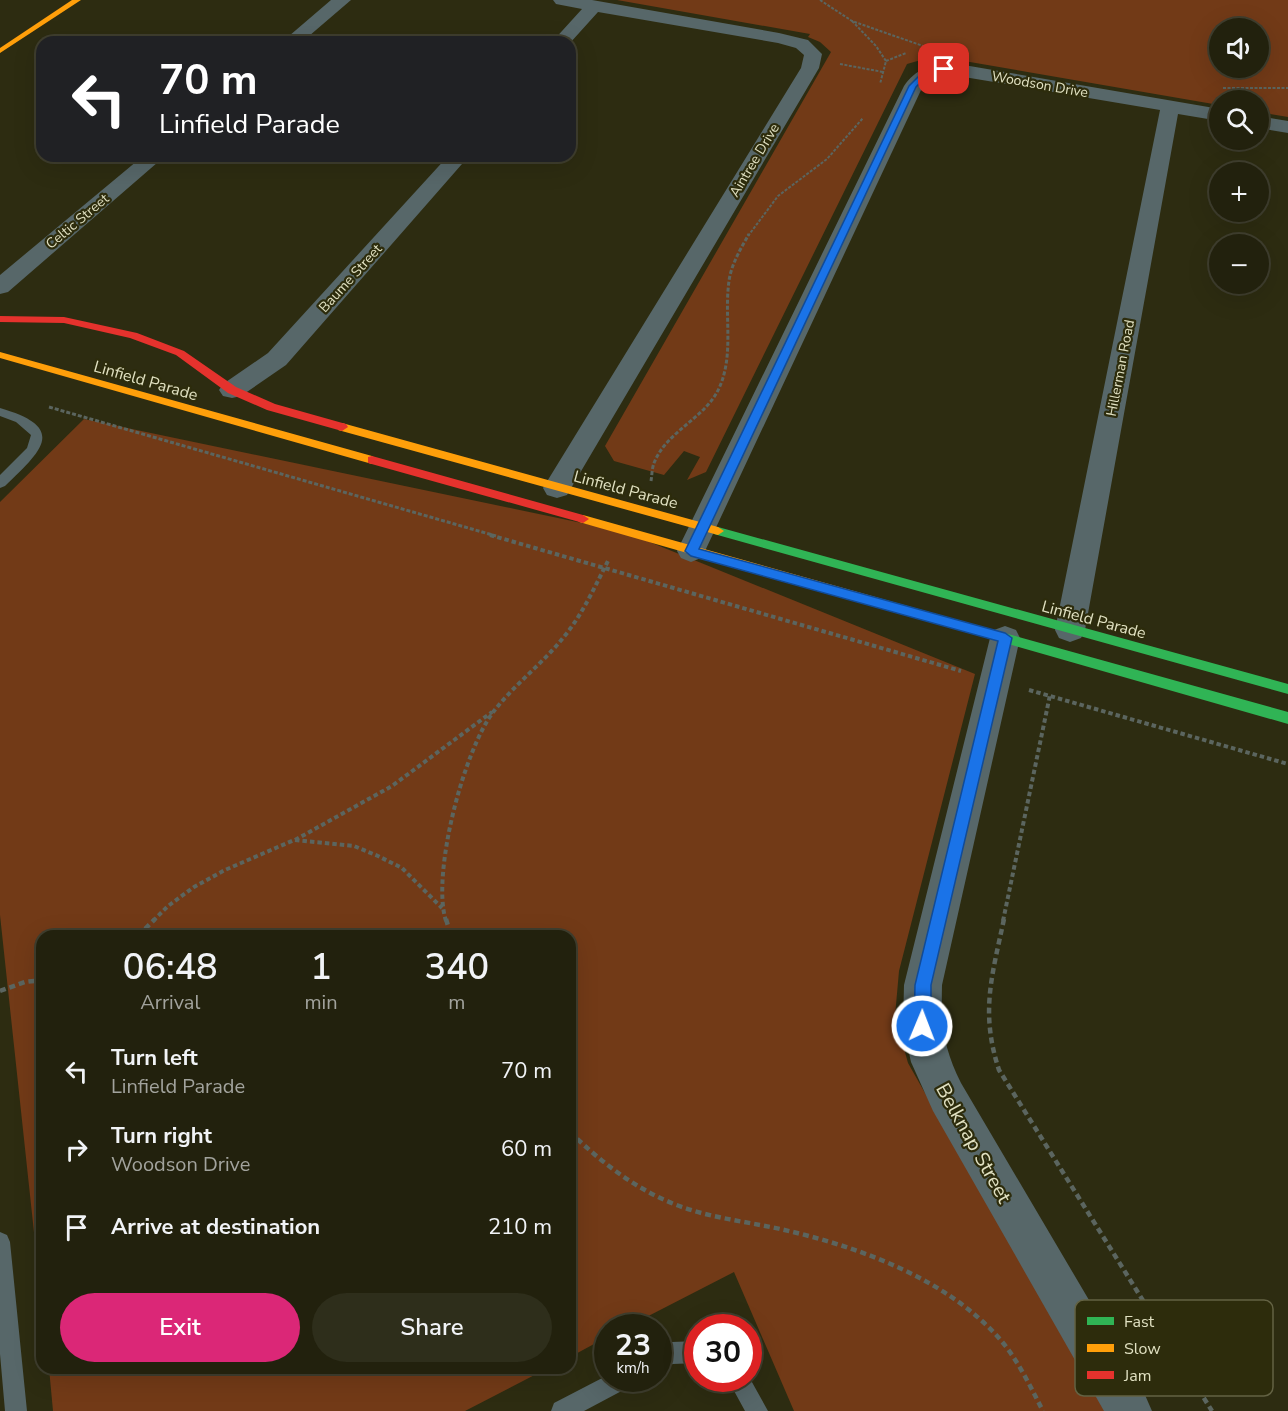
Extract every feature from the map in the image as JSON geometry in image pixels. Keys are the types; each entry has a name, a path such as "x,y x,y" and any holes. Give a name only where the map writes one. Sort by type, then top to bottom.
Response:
{"street":[{"path":"0,35 54,0"},
{"path":"0,51 77,0"},
{"path":"298,36 342,0"},
{"path":"562,0 795,41 812,50 813,58"},
{"path":"566,36 594,6"},
{"name":"Aintree Drive","path":"557,488 810,68 813,58"},
{"name":"Woodson Drive","path":"920,78 934,70 952,69 1209,113"},
{"path":"691,551 907,96 920,78"},
{"name":"Hillerman Road","path":"1070,630 1170,107"},
{"path":"1269,124 1288,127"},
{"name":"Celtic Street","path":"0,287 148,162"},
{"name":"Baume Street","path":"232,390 277,358 454,162"},
{"name":"Linfield Parade","path":"0,319 64,320 134,335 180,353 232,390 263,404 557,488 638,508 1288,689"},
{"name":"Linfield Parade","path":"0,355 1288,718"},
{"name":"Belknap Street","path":"1005,638 923,985 922,1026 930,1062 947,1097 1075,1318"},
{"name":"Belknap Street","path":"1120,1396 1129,1411"}],"lane":[{"path":"0,412 25,420 34,426 39,437 37,445 0,483"},
{"path":"0,1242 16,1411"},
{"path":"562,1411 597,1392"},
{"path":"746,1392 756,1411"}],"path":[{"path":"852,21 876,46 886,61 878,90"},
{"path":"813,58 920,78"},
{"path":"638,508 653,476 654,463 667,443 713,401 722,384 727,358 729,280 737,256 748,236 778,196 827,159 865,115"},
{"path":"42,405 1288,764"},
{"path":"144,930 168,906 194,886 294,840 392,786 493,712 563,638 581,613 625,532"},
{"path":"1050,695 988,994 986,1026 989,1044 999,1070 1143,1300"},
{"path":"450,930 442,908 445,848 470,758 493,712"},
{"path":"294,840 354,846 378,856 402,868 442,908"},
{"path":"0,991 36,981"},
{"path":"576,1138 591,1153 626,1180 656,1198 718,1218 780,1229 822,1240 876,1259 969,1309 998,1336 1022,1369 1043,1411"},
{"path":"1203,1396 1212,1411"}],"shaded area":[{"path":"617,0 1288,0 1288,117 1269,114 1269,90 1209,90 1209,103 935,56 907,64 706,472 687,480 700,457 684,451 664,475 614,461 605,446 831,52 820,42 808,37 810,34"},
{"path":"84,419 625,532 975,674 899,971 895,1016 908,1063 1075,1358 1075,1396 1097,1396 1105,1411 794,1411 762,1337 762,1314 752,1314 734,1272 652,1314 594,1314 594,1344 576,1354 576,930 36,930 36,1251 0,915 0,502"},
{"path":"50,1374 536,1374 465,1411 53,1411"}],"traffic: fast":[{"path":"718,531 1288,689"},
{"path":"879,603 1288,718"}],"traffic: slow":[{"path":"0,51 77,0"},
{"path":"0,355 372,460"},
{"path":"342,427 718,531"},
{"path":"583,519 879,603"}],"traffic: jam":[{"path":"0,319 64,320 133,335 180,353 232,390 271,407 342,427"},
{"path":"372,460 583,519"}],"route":[{"path":"922,1026 923,985 1005,638 691,551 913,86 927,73 944,69"}]}
